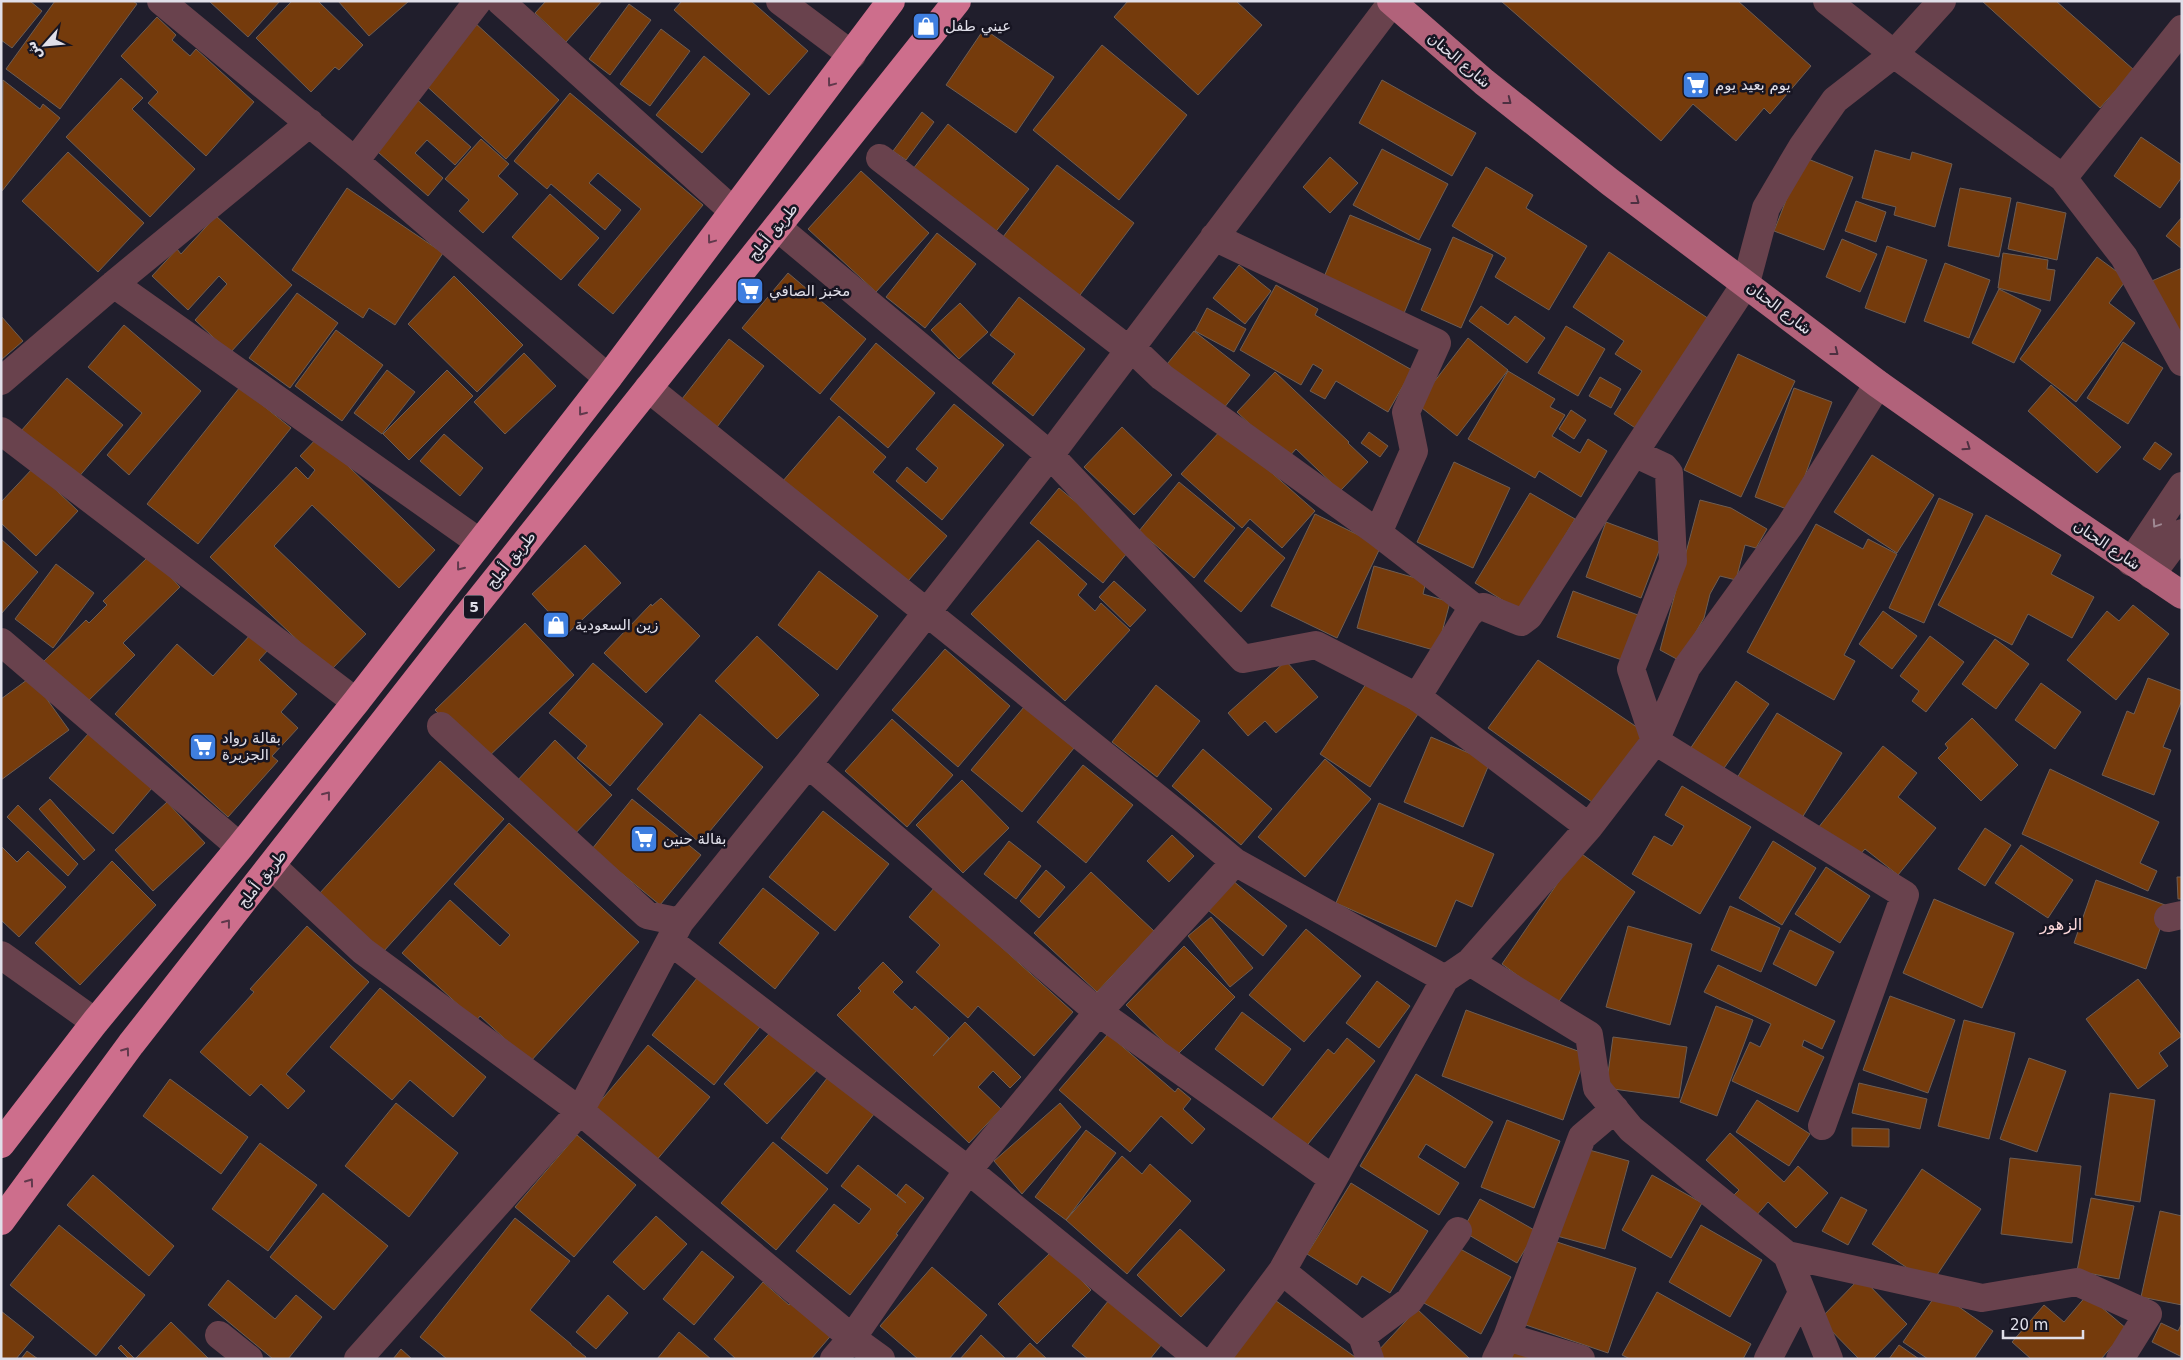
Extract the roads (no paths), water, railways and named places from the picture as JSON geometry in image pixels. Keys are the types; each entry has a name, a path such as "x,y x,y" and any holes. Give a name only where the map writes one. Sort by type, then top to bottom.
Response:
{"highway":[{"name":"5","path":"1,1144 95,1022 240,847 356,702 608,378 891,1"},
{"name":"طريق أملج","path":"1,1221 131,1044 458,627 957,1"}],"main road":[{"name":"شارع الحنان","path":"1392,2 1484,82 1580,158 1878,384 2141,569 2182,595"}],"street":[{"path":"161,1 310,123 608,378"},
{"path":"355,161 478,1"},
{"path":"500,1 733,211"},
{"path":"780,1 852,55"},
{"path":"1827,1 1894,54 2063,178 2124,257 2182,362"},
{"path":"1417,697 1468,615 1475,608 1484,607 1521,622 1529,616 1746,283 1766,208 1802,147 1835,100 1894,54 1942,1"},
{"path":"358,1359 580,1111 675,932 1050,455 1392,2"},
{"path":"2063,178 2182,29"},
{"path":"1,381 114,284 310,123"},
{"path":"880,158 1129,350 1140,356 1162,377 1378,534 1475,608"},
{"path":"777,226 1050,455 1243,659 1316,645 1417,697 1589,827"},
{"path":"1214,237 1437,344 1406,412 1414,451 1378,534"},
{"path":"114,284 479,542"},
{"path":"1216,1359 1282,1271 1445,979 1470,962 1589,827 1655,741 1687,667 1790,525 1878,384"},
{"path":"648,388 1235,862 1445,979"},
{"path":"1,431 356,702"},
{"path":"1634,453 1664,467 1669,473 1673,561 1631,669 1655,741 1906,896 1822,1126"},
{"path":"2141,569 2182,486"},
{"path":"2141,569 2182,533"},
{"path":"1,642 240,847"},
{"path":"441,726 646,915 675,932 1199,1359"},
{"path":"808,764 1098,1012 1334,1179"},
{"path":"834,1359 852,1338 968,1170 1098,1012 1235,862"},
{"path":"272,866 362,951 580,1111 852,1338 881,1359"},
{"path":"1,955 95,1022"},
{"path":"1470,962 1590,1035 1597,1088 1631,1129 1787,1255 1982,1298 2076,1282 2148,1314 2120,1359"},
{"path":"1580,1359 1501,1348 1582,1138 1615,1109"},
{"path":"1282,1271 1366,1347 1409,1301 1458,1231"},
{"path":"1787,1255 1829,1359"},
{"path":"1768,1359 1802,1293"},
{"path":"219,1335 249,1359"}],"place":[{"name":"عيني طفل","path":"926,26"},
{"name":"يوم بعيد يوم","path":"1696,85"},
{"name":"مخبز الصافي","path":"750,291"},
{"name":"زين السعودية","path":"556,625"},
{"name":"بقالة رواد الجزيرة","path":"203,747"},
{"name":"بقالة حنين","path":"644,839"}],"district":[{"name":"الزهور","path":"2061,924"}]}
